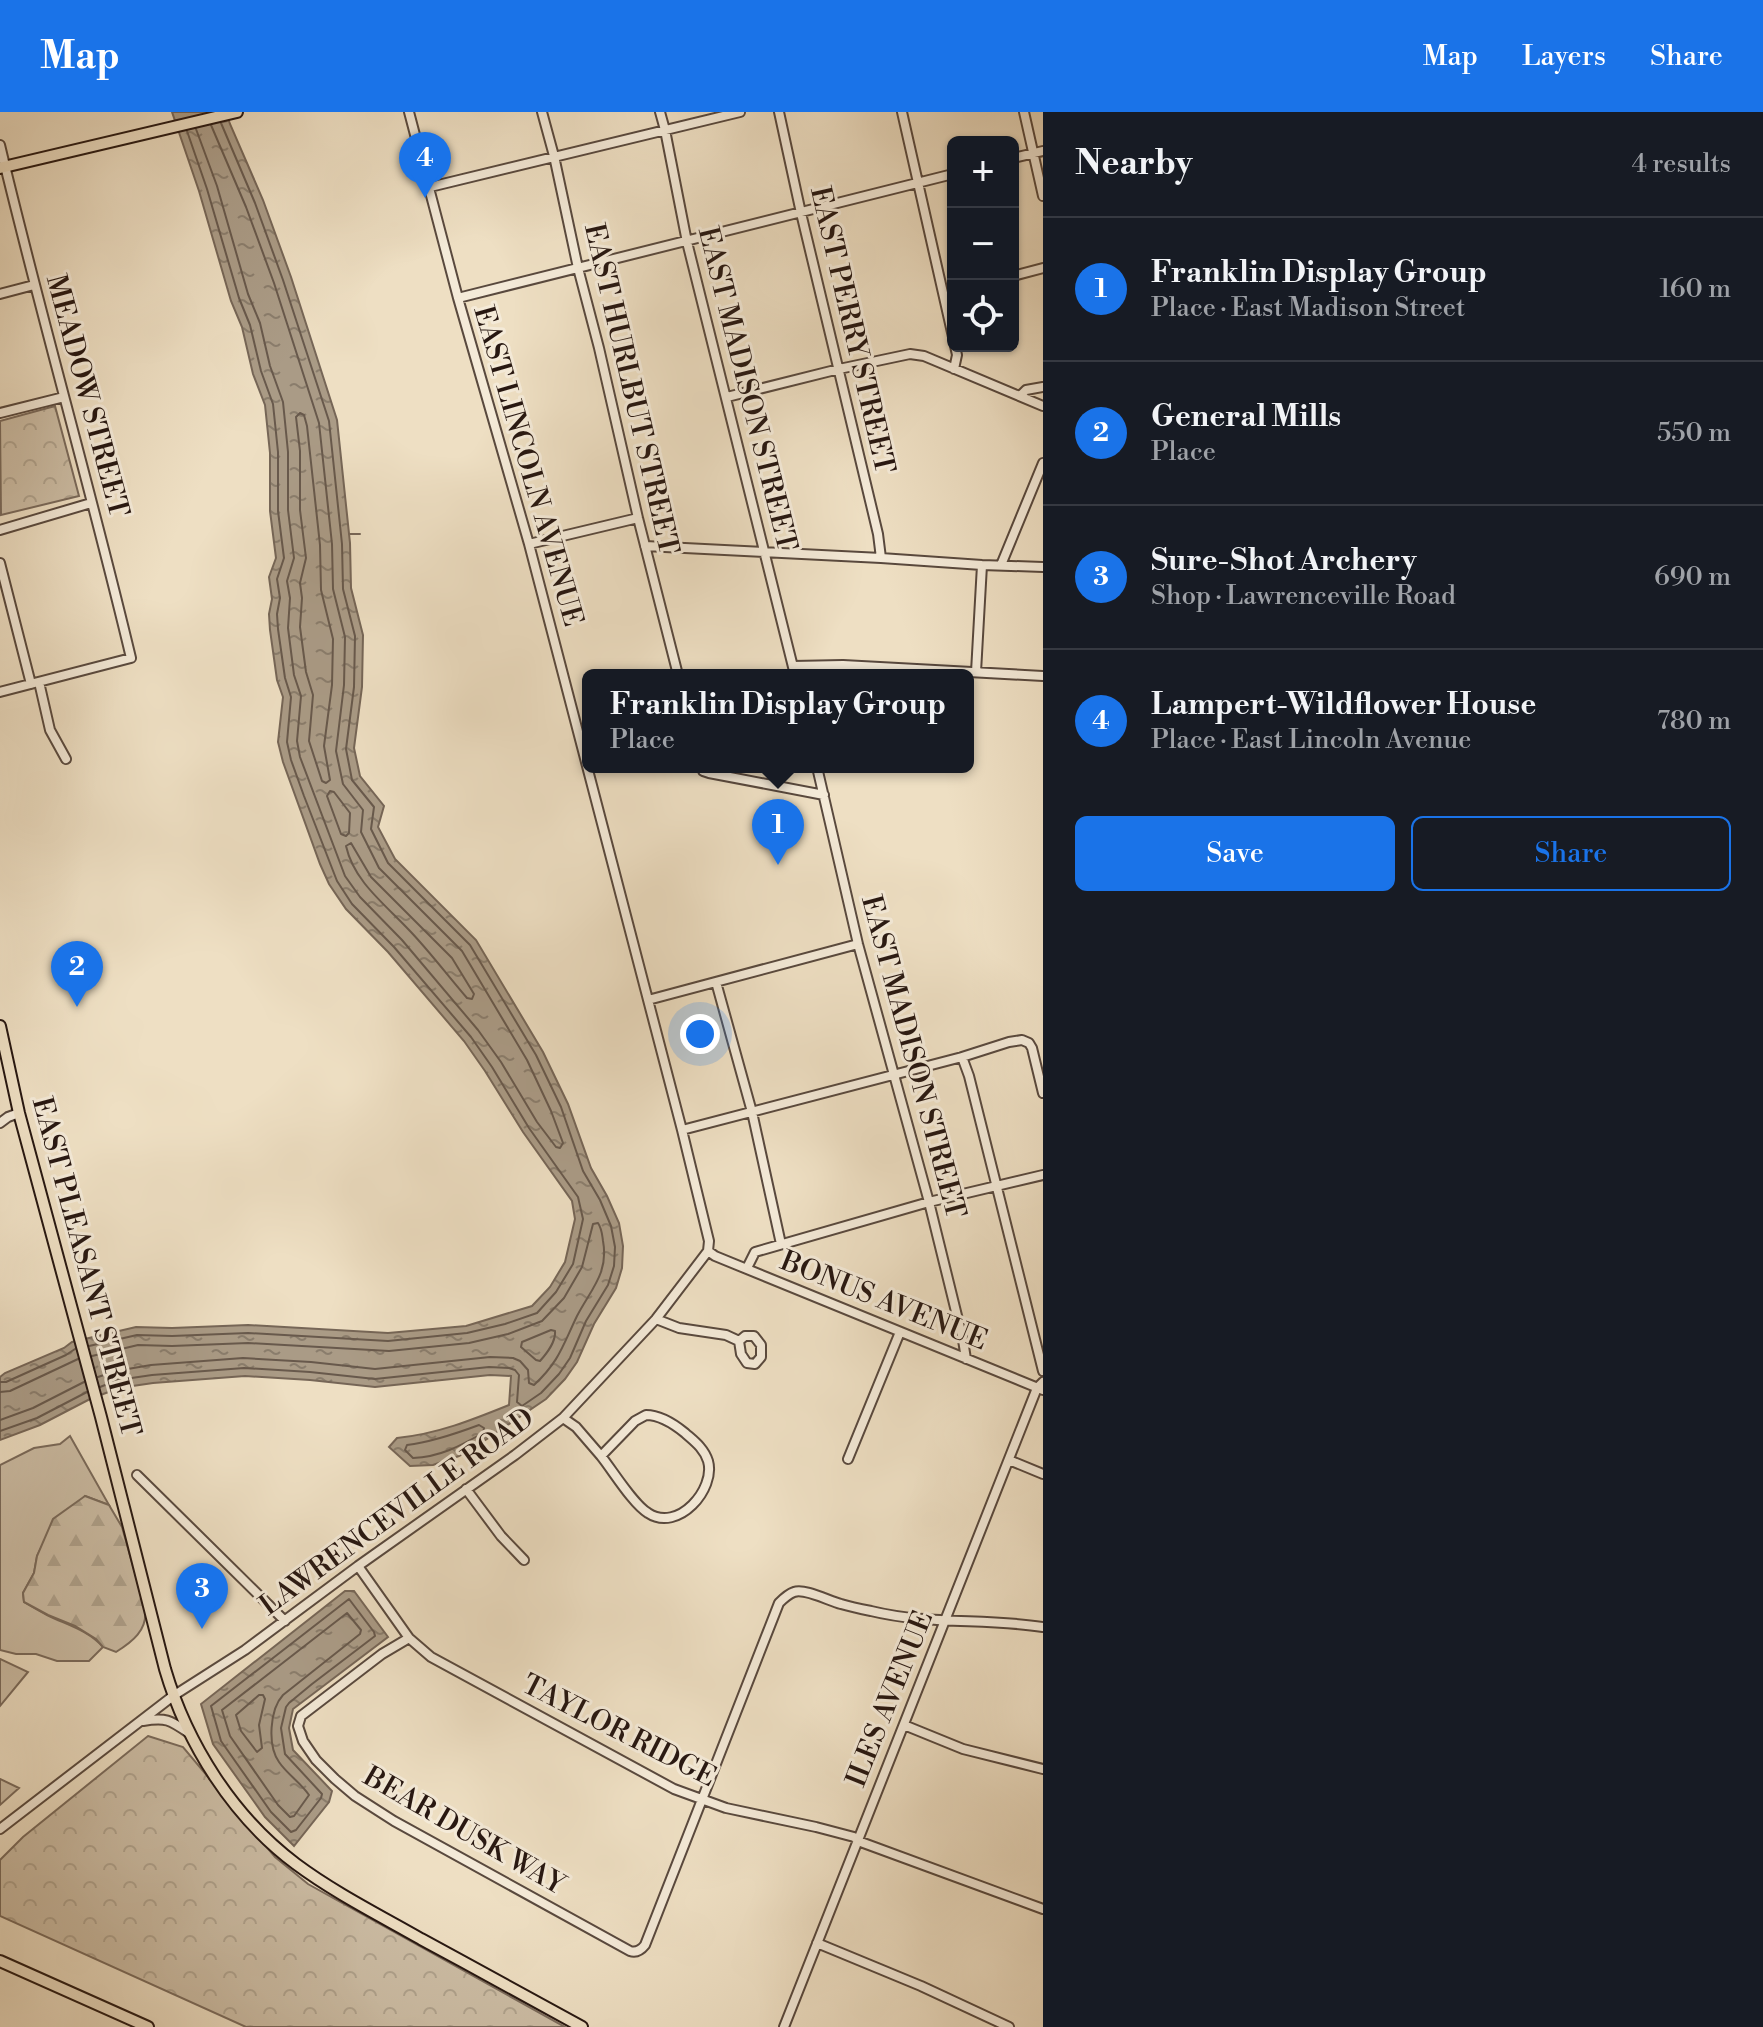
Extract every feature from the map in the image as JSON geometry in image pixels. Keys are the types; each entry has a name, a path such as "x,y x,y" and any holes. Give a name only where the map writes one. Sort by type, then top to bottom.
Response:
{"main road":[{"path":"3,168 237,112"},
{"name":"EAST PLEASANT STREET","path":"0,1026 19,1113 173,1696 191,1734 226,1794 247,1819 293,1862 368,1909 582,2027"},
{"path":"0,1961 148,2027"}],"street":[{"name":"EAST LINCOLN AVENUE","path":"409,112 582,747"},
{"name":"EAST HURLBUT STREET","path":"542,112 676,669"},
{"name":"EAST MADISON STREET","path":"660,112 687,242 793,669"},
{"path":"430,187 740,112"},
{"name":"EAST PERRY STREET","path":"779,112 878,534 881,558"},
{"path":"902,112 947,311"},
{"path":"1024,112 1043,196"},
{"name":"MEADOW STREET","path":"0,145 3,168 131,658 35,683"},
{"path":"1019,156 1043,151"},
{"path":"458,298 947,176"},
{"path":"1019,274 1043,268"},
{"path":"0,294 34,285"},
{"path":"943,294 947,293"},
{"path":"954,369 956,352"},
{"path":"727,397 910,354 924,356 1043,406"},
{"path":"1020,396 1026,390 1043,387"},
{"path":"0,413 64,397"},
{"path":"1001,565 1043,463"},
{"path":"0,530 91,503"},
{"path":"529,544 638,518"},
{"path":"645,546 1043,567"},
{"path":"0,563 50,730 66,759"},
{"path":"982,565 976,672 1043,676"},
{"path":"810,669 843,665 919,669"},
{"path":"0,692 35,683"},
{"name":"EAST LINCOLN AVENUE","path":"589,773 682,1130 709,1241 708,1251"},
{"path":"709,773 824,795"},
{"name":"EAST MADISON STREET","path":"818,773 858,944 929,1202 966,1359"},
{"path":"648,1000 858,944"},
{"path":"716,982 752,1112 781,1244"},
{"path":"682,1130 1022,1040 1033,1051 1043,1093"},
{"path":"962,1057 1043,1371"},
{"path":"0,1123 19,1113"},
{"path":"747,1268 755,1252 929,1202 1043,1175"},
{"name":"BONUS AVENUE","path":"708,1251 966,1359 1041,1387"},
{"name":"LAWRENCEVILLE ROAD","path":"0,1829 173,1696 245,1650 563,1418 656,1319 708,1251"},
{"path":"656,1319 679,1328 726,1335 739,1341"},
{"path":"848,1459 900,1332"},
{"name":"ILES AVENUE","path":"784,2027 1009,1460 1041,1387"},
{"path":"563,1418 576,1427 644,1511 654,1517 672,1518 688,1510 706,1484 709,1473 708,1460 697,1444 678,1427 653,1415 635,1421 601,1456"},
{"path":"1009,1460 1043,1474"},
{"path":"137,1475 285,1621"},
{"path":"466,1489 501,1536 524,1560"},
{"name":"TAYLOR RIDGE","path":"358,1566 409,1638 431,1657 674,1789 726,1808 854,1837 1043,1909"},
{"path":"702,1799 779,1603 793,1592 801,1591 883,1614 945,1622 1043,1627"},
{"name":"BEAR DUSK WAY","path":"409,1638 382,1654 304,1712 298,1726 309,1750 355,1796 394,1821 630,1951 638,1951 645,1945 702,1799"},
{"path":"138,1722 162,1718 191,1734"},
{"path":"904,1725 963,1749 1043,1769"},
{"path":"817,1943 1009,2027"}],"green space":[{"path":"55,406 79,496 1,515 0,421"},
{"path":"70,1436 109,1505 85,1496 46,1538 37,1556 34,1573 23,1593 24,1602 84,1632 103,1647 89,1661 57,1661 36,1654 0,1650 0,1465 34,1448 60,1444"},
{"path":"85,1496 109,1505 122,1527 145,1609 141,1629 133,1640 116,1652 103,1647 75,1626 24,1602 23,1593 34,1573 37,1556 53,1519"},
{"path":"0,1659 28,1672 0,1706"},
{"path":"148,1736 183,1747 275,1857 308,1884 565,2027 246,2027 0,1916 0,1860 23,1837"},
{"path":"0,1779 19,1788 0,1805"}],"water":[{"path":"172,112 226,112 291,277 337,420 350,543 351,588 363,635 362,687 354,748 360,776 384,806 378,827 395,859 476,940 543,1052 568,1104 591,1168 619,1223 623,1246 622,1268 616,1288 565,1379 546,1399 487,1439 459,1456 433,1465 410,1466 389,1447 397,1438 440,1430 509,1405 511,1376 490,1375 375,1387 245,1376 153,1383 119,1388 0,1440 0,1377 72,1342 136,1327 248,1325 388,1333 466,1326 532,1306 550,1287 565,1262 575,1219 572,1201 464,1041 388,952 346,909 320,864 278,742 283,697 277,680 269,614 272,599 269,577 276,558 270,511 270,453 265,405"},
{"path":"345,1591 354,1591 388,1637 293,1709 289,1728 293,1750 332,1791 329,1802 294,1846 265,1817 213,1744 201,1704"}],"waterway":[{"path":"349,534 360,534"}],"place":[{"name":"Lampert-Wildflower House","path":"425,198"},
{"name":"Franklin Display Group","path":"778,865"},
{"name":"General Mills","path":"77,1007"},
{"name":"Sure-Shot Archery","path":"202,1629"}]}
